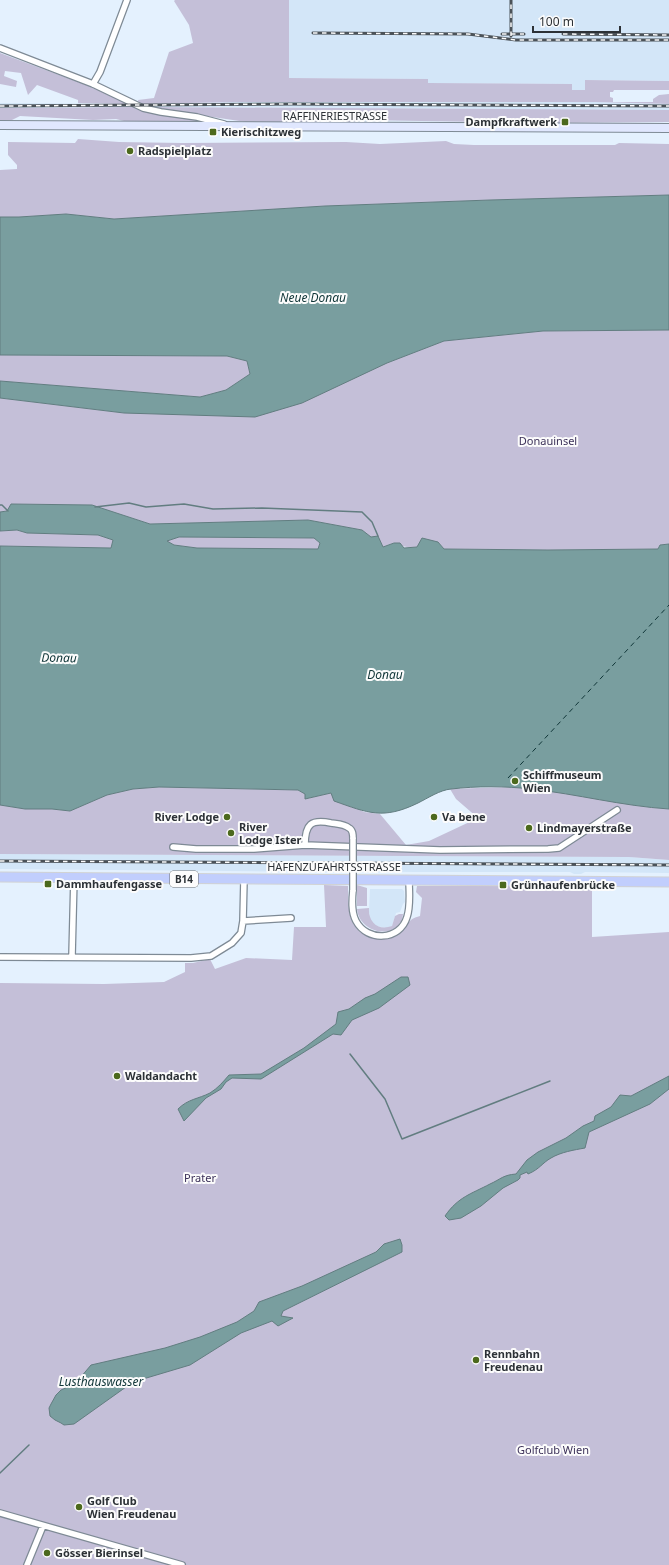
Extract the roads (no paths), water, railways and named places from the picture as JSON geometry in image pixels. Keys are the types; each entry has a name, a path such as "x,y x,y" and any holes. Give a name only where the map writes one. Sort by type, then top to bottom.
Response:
{"main road":[{"name":"RAFFINERIESTRASSE","path":"0,125 669,128"},
{"name":"HAFENZUFAHRTSSTRASSE","path":"0,877 669,882"}],"street":[{"path":"93,84 100,72 127,0"},
{"path":"0,48 93,84 148,109 196,116 230,126"},
{"path":"173,847 196,849 254,849 305,845 440,850 526,850 559,848 617,810"},
{"path":"305,845 305,834 308,827 314,822 320,821 342,824 352,830 353,915 359,926 374,936 391,934 404,924 407,917 409,879"},
{"path":"72,956 74,877"},
{"path":"0,957 72,956 191,958 211,956 232,942 241,933 243,921 244,879"},
{"path":"243,921 291,918"},
{"path":"0,1513 182,1565"},
{"path":"27,1565 43,1526"}],"water":[{"name":"Neue Donau","path":"669,195 669,330 543,331 444,341 387,363 302,403 255,417 124,413 0,398 0,381 200,397 226,390 250,374 247,361 227,356 0,355 0,217 66,214 114,219 325,206"},
{"name":"Donau","path":"11,504 92,505 150,524 308,520 362,530 371,537 378,536 383,547 394,543 400,543 404,548 417,547 422,538 438,542 444,549 658,549 660,545 669,544 669,809 511,787 471,787 447,790 406,808 395,812 385,813 376,813 357,809 334,801 331,793 305,799 305,794 298,790 159,787 133,789 107,795 70,811 25,809 0,805 0,546 111,548 113,540 98,535 27,533 17,530 0,531 0,512 7,511","holes":["179,537 314,538 320,543 318,549 197,548 174,545 167,541"]},
{"path":"401,977 408,977 410,985 379,1008 352,1020 341,1035 333,1034 261,1079 232,1078 226,1082 221,1089 206,1098 184,1121 178,1109 186,1103 210,1093 229,1075 261,1074 304,1048 336,1024 338,1012 349,1009"},
{"path":"669,1076 669,1089 650,1104 589,1132 585,1148 559,1154 532,1172 528,1174 527,1172 520,1175 518,1180 503,1188 481,1206 461,1218 449,1220 445,1216 460,1200 505,1176 516,1174 527,1160 538,1152 566,1138 583,1126 594,1121 595,1116 611,1107 620,1095 631,1096"},
{"name":"Lusthauswasser","path":"400,1239 402,1252 283,1311 281,1316 293,1318 278,1326 272,1321 241,1333 190,1365 133,1382 74,1424 64,1425 50,1416 49,1408 56,1395 61,1390 68,1387 74,1387 78,1384 80,1378 91,1365 165,1348 200,1337 237,1322 254,1311 259,1302 302,1286 376,1252 384,1244"}],"waterway":[{"path":"95,507 129,503 146,507 184,504 213,509 262,508 362,512 372,522 378,536"},
{"path":"0,505 8,511"},
{"path":"350,1054 385,1099 402,1139 550,1081"},
{"path":"0,1473 29,1445"}],"railway":[{"path":"511,0 511,36"},
{"path":"313,33 468,34 516,40 669,40"},
{"path":"502,34 524,34"},
{"path":"563,34 669,35"},
{"path":"0,106 292,104 669,106"},
{"path":"0,861 669,865"}],"place":[{"name":"Dampfkraftwerk","path":"565,122"},
{"name":"Kierischitzweg","path":"213,132"},
{"name":"Radspielplatz","path":"130,151"},
{"name":"Schiffmuseum Wien","path":"515,781"},
{"name":"River Lodge","path":"227,817"},
{"name":"Va bene","path":"434,817"},
{"name":"Lindmayerstraße","path":"529,828"},
{"name":"River Lodge Ister","path":"231,833"},
{"name":"Dammhaufengasse","path":"48,884"},
{"name":"Grünhaufenbrücke","path":"503,885"},
{"name":"Waldandacht","path":"117,1076"},
{"name":"Rennbahn Freudenau","path":"476,1360"},
{"name":"Golf Club Wien Freudenau","path":"79,1507"},
{"name":"Gösser Bierinsel","path":"47,1553"}],"park label":[{"name":"Donauinsel","path":"548,441"},
{"name":"Prater","path":"200,1178"},
{"name":"Golfclub Wien","path":"553,1450"}]}
